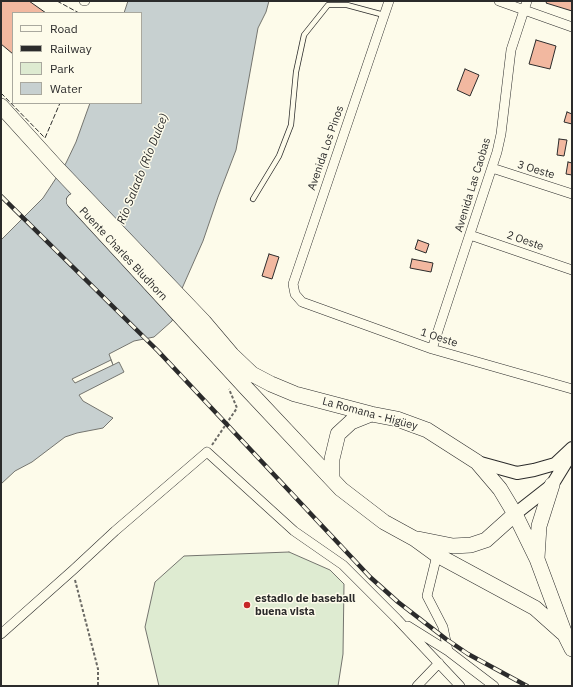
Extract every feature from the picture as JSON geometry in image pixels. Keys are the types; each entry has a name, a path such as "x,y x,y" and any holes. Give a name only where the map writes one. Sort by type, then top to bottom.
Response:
{"main road":[{"path":"1,106 56,174"},
{"path":"1,120 56,174"},
{"name":"Puente Charles Bludhorn","path":"56,174 199,326"},
{"name":"La Romana - Higüey","path":"199,326 252,374 271,384 295,394 371,414 397,419 427,430 477,462 500,489 516,514 537,559 569,643"},
{"name":"La Romana - Higüey","path":"199,326 247,389 341,488 384,522 415,539 437,555 535,608 550,620 569,643"},
{"path":"332,478 332,459 338,434 351,422 371,414"},
{"path":"537,559 539,526 552,485"},
{"path":"415,539 453,546 471,545 486,540 516,514"}],"street":[{"name":"Avenida Los Pinos","path":"302,302 295,294 293,284 389,1"},
{"path":"499,1 525,5 572,27"},
{"name":"Avenida Las Caobas","path":"432,350 492,168 501,134 511,50 525,5"},
{"name":"3 Oeste","path":"492,168 572,194"},
{"name":"2 Oeste","path":"470,235 572,270"},
{"name":"1 Oeste","path":"302,302 432,350 572,389"},
{"path":"477,462 517,474 555,464 572,448"},
{"path":"1,634 115,531 207,452 294,531 342,565 397,619 460,686"},
{"path":"516,514 552,485 572,453"},
{"path":"437,555 427,596 443,627 448,651"},
{"path":"397,619 448,651 494,686"},
{"path":"417,686 439,663"}],"lane":[{"path":"253,200 279,156 291,126 296,72 304,35 328,5 347,5 384,15"}],"path":[{"path":"207,452 237,408"},
{"path":"73,570 98,669 98,686"}],"green space":[{"name":"estadio de baseball buena vista","path":"289,552 330,570 344,584 343,654 338,686 159,686 145,627 155,582 184,556"}],"water":[{"name":"Río Salado (Río Dulce)","path":"128,1 269,1 266,12 258,28 236,150 203,241 180,293 172,321 154,337 134,341 109,354 113,365 119,362 124,372 79,395 83,401 113,418 103,428 65,437 32,462 15,471 1,484 1,240 43,198 66,163 76,142 90,104 142,104 142,12 124,12"}],"pier":[{"path":"111,360 113,365 75,383 72,379"}],"building":[{"path":"1,1 29,1 45,12 12,12 12,53 1,44"},
{"path":"547,1 572,1 572,11 546,3"},
{"path":"536,40 556,46 550,69 529,64"},
{"path":"465,69 479,75 470,96 457,90"},
{"path":"567,112 572,114 572,124 564,122"},
{"path":"559,139 567,140 564,156 557,155"},
{"path":"568,162 572,163 572,175 566,174"},
{"path":"418,240 429,244 426,253 415,249"},
{"path":"269,254 279,257 272,279 262,276"},
{"path":"412,259 433,263 431,272 410,268"}],"railway":[{"path":"1,196 158,351 370,577 398,602 446,639 468,654 527,686"}],"fence":[{"path":"57,1 77,12"},
{"path":"1,93 45,138 60,104"}],"place":[{"name":"estadio de baseball buena vista","path":"247,605"}]}
